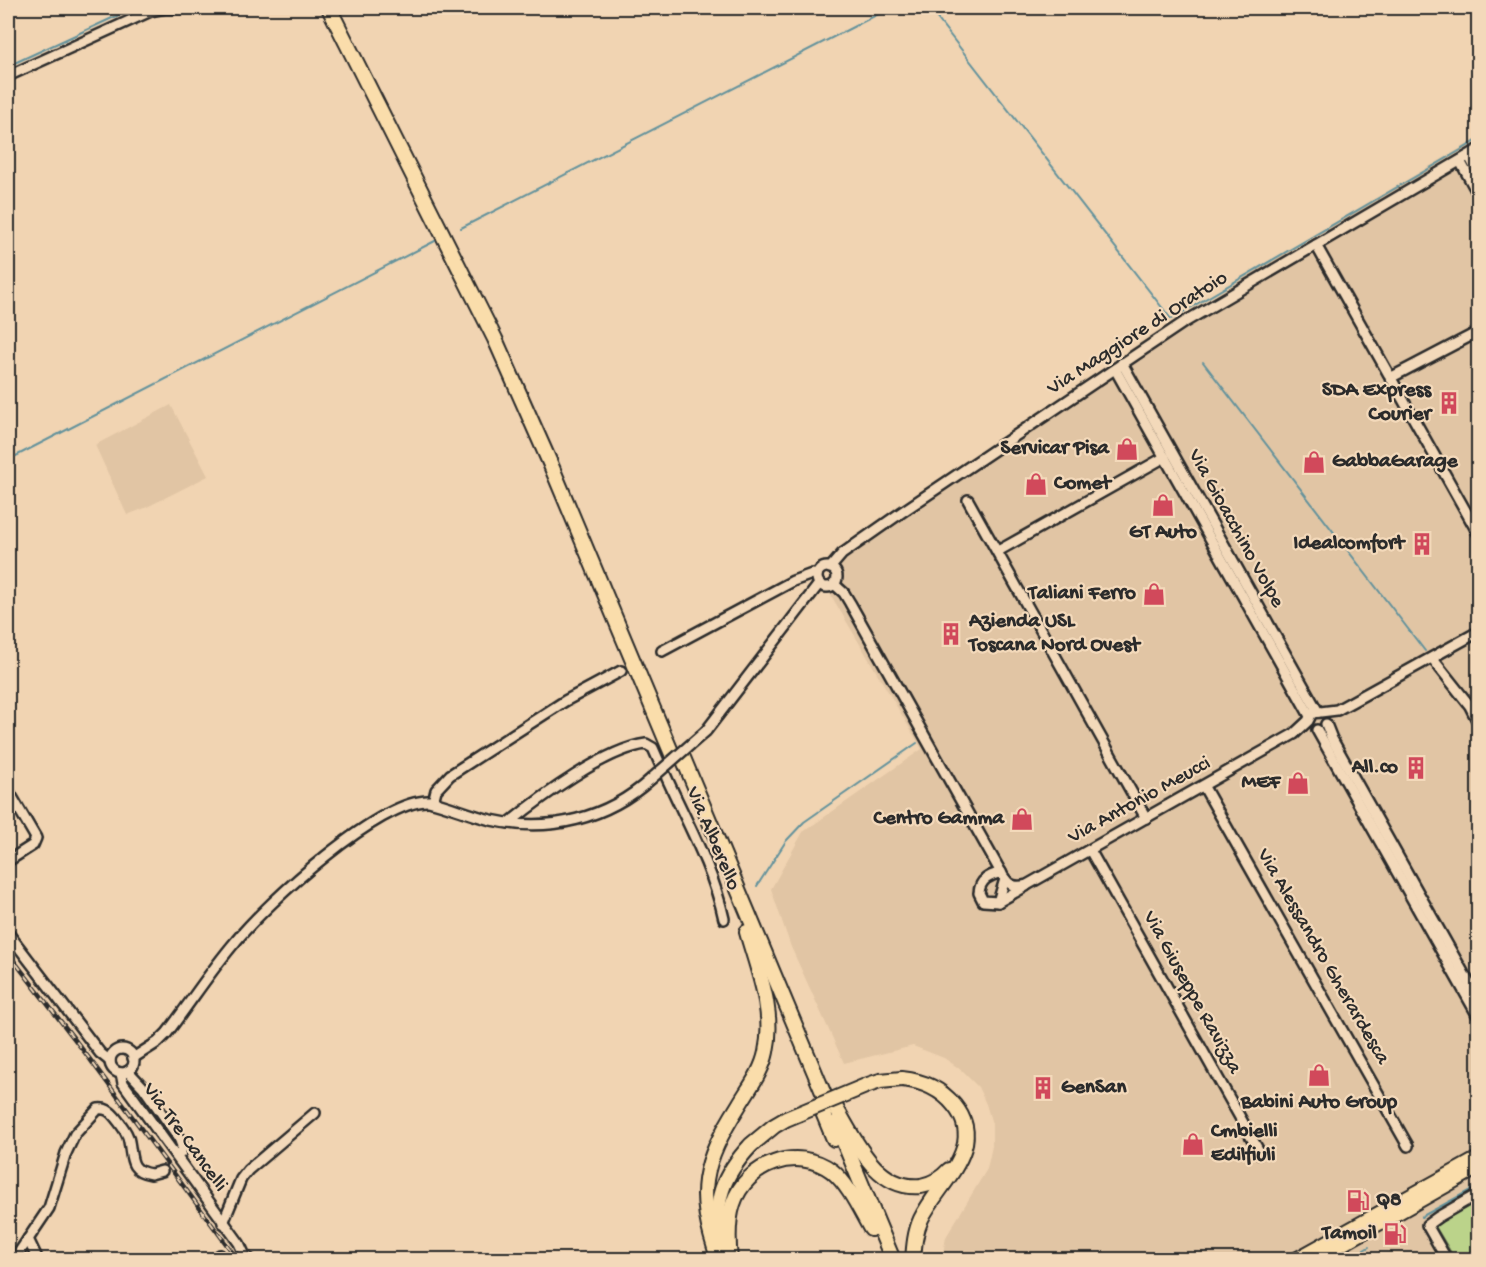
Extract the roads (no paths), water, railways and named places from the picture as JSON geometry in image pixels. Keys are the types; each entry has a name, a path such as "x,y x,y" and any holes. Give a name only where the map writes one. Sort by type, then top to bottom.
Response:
{"highway":[{"path":"329,8 495,339 550,463 817,1079 884,1260"},
{"path":"338,8 516,365 555,452 747,932 826,1103 893,1260"},
{"path":"719,1260 705,1208 708,1168 717,1141 760,1070 768,1040 766,1000 747,932"},
{"path":"724,1260 718,1226 720,1193 732,1167 751,1145 786,1119 867,1085 902,1079 923,1083 937,1090 957,1108 962,1117 965,1135 960,1158 921,1219 913,1260"},
{"path":"826,1103 864,1154 891,1180 909,1186 928,1185 941,1178 960,1158"},
{"path":"730,1260 729,1223 734,1202 743,1185 756,1172 781,1161 806,1160 826,1167 834,1173 852,1196 871,1229"}],"main road":[{"path":"1294,1260 1479,1158"},
{"path":"1315,1260 1479,1168"}],"street":[{"path":"8,76 151,11 166,8 222,8"},
{"name":"Via Maggiore di Oratoio","path":"133,1058 163,1038 243,933 292,885 330,852 399,807 419,801 433,802 490,820 550,824 587,817 620,804 706,731 809,596 823,568 830,568 842,554 902,512 1183,322 1479,150"},
{"path":"1464,159 1479,173"},
{"path":"1464,159 1479,194"},
{"path":"1316,245 1479,533"},
{"path":"1390,378 1479,332"},
{"name":"Via Gioacchino Volpe","path":"1119,366 1165,458 1314,715"},
{"name":"Via Gioacchino Volpe","path":"1119,366 1314,715"},
{"path":"998,551 1165,458"},
{"path":"968,500 1146,818"},
{"path":"830,568 836,575 834,584 844,592 1003,876 1015,886 1027,885"},
{"name":"Via Maggiore di Oratoio","path":"662,651 793,581 812,574 825,587 834,584"},
{"path":"793,581 803,586 809,596"},
{"name":"Via Antonio Meucci","path":"998,902 1294,734 1314,715 1337,710 1479,632"},
{"path":"1432,658 1470,706 1479,723"},
{"path":"433,802 436,790 450,775 556,706 621,671"},
{"path":"1470,706 1479,712"},
{"name":"Via Antonio Meucci","path":"1294,734 1322,729 1337,710"},
{"path":"1479,999 1332,739 1326,724 1326,717 1314,715 1311,727 1316,730 1479,1016"},
{"path":"509,823 581,772 619,753 646,744 653,748 660,764"},
{"name":"Via Alberello","path":"665,774 719,898 724,919"},
{"name":"Via Alessandro Gherardesca","path":"1204,787 1408,1146"},
{"path":"8,790 36,839 33,845 8,861"},
{"name":"Via Giuseppe Ravizza","path":"1090,850 1260,1153"},
{"path":"1003,876 998,902 985,902 979,896 984,879 1003,876"},
{"path":"8,933 100,1053 111,1061 115,1070 125,1072 143,1087 179,1138 182,1146 181,1153"},
{"path":"111,1061 115,1052 122,1049 129,1052 134,1064 125,1072"},
{"name":"Via Tre Cancelli","path":"125,1072 123,1083 223,1223"},
{"path":"14,1260 49,1208 73,1137 98,1109 110,1112 125,1130 132,1161 137,1169 151,1174 162,1171"},
{"path":"250,1260 223,1223 241,1179 248,1170 315,1113"},
{"path":"1447,1260 1427,1225 1438,1216 1479,1194"},
{"path":"28,1239 38,1260"}],"waterway":[{"path":"8,66 134,8"},
{"path":"461,228 890,8"},
{"path":"929,8 1171,319 1478,140"},
{"path":"8,460 437,240"},
{"path":"1203,362 1425,651"},
{"path":"757,886 786,841 804,822 917,743"},
{"path":"1421,1217 1478,1186"},
{"path":"1347,1260 1369,1247"}],"tunnel":[{"path":"162,1171 177,1160 181,1153"}],"railway":[{"path":"8,953 89,1058 238,1260"}],"place":[{"name":"SDA Express Courier","path":"1449,403"},
{"name":"Servicar Pisa","path":"1127,449"},
{"name":"GabbaGarage","path":"1314,462"},
{"name":"Comet","path":"1036,484"},
{"name":"GT Auto","path":"1163,505"},
{"name":"Idealcomfort","path":"1422,544"},
{"name":"Taliani Ferro","path":"1154,594"},
{"name":"Azienda USL Toscana Nord Ovest","path":"951,634"},
{"name":"All.co","path":"1416,768"},
{"name":"MEF","path":"1298,783"},
{"name":"Centro Gamma","path":"1022,819"},
{"name":"Babini Auto Group","path":"1319,1075"},
{"name":"GenSan","path":"1043,1088"},
{"name":"Cmbielli Edilfiuli","path":"1193,1144"},
{"name":"Q8","path":"1358,1201"},
{"name":"Tamoil","path":"1395,1234"}]}
